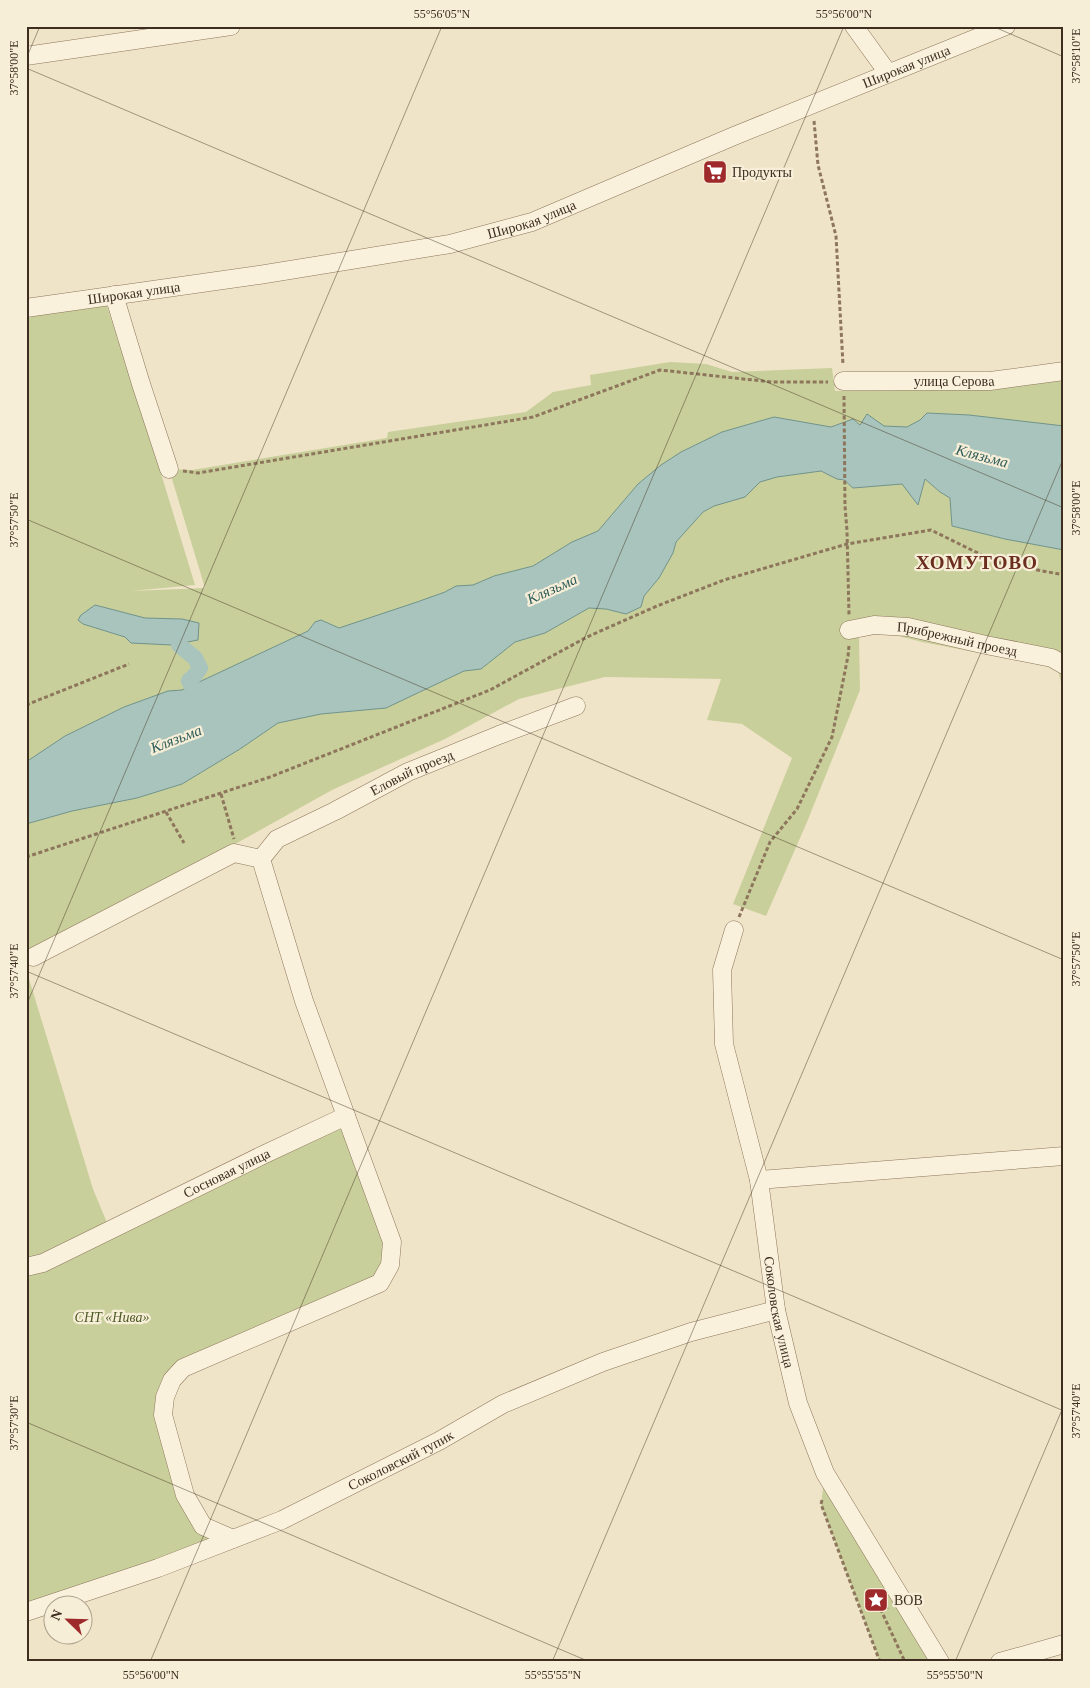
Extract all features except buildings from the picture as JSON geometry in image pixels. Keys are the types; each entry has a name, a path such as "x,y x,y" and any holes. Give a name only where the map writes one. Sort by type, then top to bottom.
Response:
{"street":[{"path":"26,56 231,26"},
{"path":"854,26 888,73"},
{"name":"Широкая улица","path":"26,308 259,275 450,244 532,222 734,136 1006,26"},
{"path":"114,295 141,384 170,469"},
{"name":"улица Серова","path":"844,381 990,381 1064,371"},
{"name":"Прибрежный проезд","path":"849,630 874,625 908,627 1052,658 1064,664"},
{"name":"Еловый проезд","path":"261,859 277,839 335,812 408,772 576,706"},
{"path":"33,957 234,853 261,859 304,1001 392,1242 390,1265 380,1283 183,1368 172,1380 165,1397 163,1415 185,1495 203,1526 233,1539"},
{"name":"Соколовская улица","path":"734,930 722,970 724,1044 759,1180 776,1310 798,1403 825,1472 940,1662"},
{"name":"Сосновая улица","path":"26,1267 43,1263 346,1116"},
{"path":"759,1180 1064,1156"},
{"name":"Соколовский тупик","path":"26,1612 158,1568 282,1520 439,1442 503,1404 603,1362 691,1332 776,1310"},
{"path":"1000,1662 1063,1650"}],"path":[{"path":"170,469 198,473 533,417 660,370 772,382 844,381 836,236 818,165 812,106"},
{"path":"734,930 770,842 797,809 832,737 848,656 845,412"},
{"path":"26,857 270,777 490,690 588,637 657,606 724,580 847,544 931,530 996,562 1064,575"},
{"path":"26,705 129,664"},
{"path":"221,794 238,854"},
{"path":"166,812 184,843"},
{"path":"825,1472 822,1504 880,1662"},
{"path":"903,1601 881,1610 905,1662"}],"green space":[{"path":"106,303 195,585 131,591 205,588 169,469 192,470 387,438 388,432 526,412 553,392 591,385 590,375 670,362 706,364 732,372 832,368 835,391 993,388 1064,378 1064,426 969,415 927,413 920,420 907,427 860,425 853,419 831,427 774,417 722,432 681,452 661,465 638,484 598,531 572,542 533,566 494,576 473,586 456,586 445,592 339,628 321,620 315,622 308,631 182,690 168,691 124,707 65,736 26,762 26,317","holes":["95,605 145,618 182,619 198,640 188,642 125,637 83,624 78,620"]},
{"path":"821,471 842,480 853,488 902,484 918,504 925,479 950,498 952,526 1005,539 1064,550 1064,693 1058,671 1046,666 922,642 887,633 859,637 860,690 807,822 766,916 733,904 792,758 742,724 707,720 721,679 605,677 519,699 445,739 332,790 237,843 26,953 26,824 72,811 137,798 182,784 240,749 278,723 321,714 386,708 464,671 481,669 515,642 545,633 589,608 606,609 626,614 641,607 644,596 659,578 673,553 676,542 703,512 714,506 744,497 760,482 777,477"},
{"name":"СНТ «Нива»","path":"26,969 93,1189 110,1230 346,1116 392,1242 380,1283 183,1368 165,1397 203,1526 233,1539 71,1596 42,1596 42,1606 26,1612"},
{"path":"825,1473 940,1662 880,1662 821,1504"}],"water":[{"name":"Клязьма","path":"927,413 969,415 1064,426 1064,550 1005,539 952,526 950,498 925,479 918,505 902,484 853,488 844,480 837,479 821,471 777,477 760,482 745,497 714,506 703,512 676,542 673,553 659,578 644,596 641,607 626,614 606,609 589,608 545,633 515,642 481,669 464,671 386,708 321,714 278,723 240,749 182,784 137,798 72,811 26,824 26,762 65,736 124,707 168,691 182,690 308,631 315,622 321,620 339,628 445,592 456,586 473,585 494,576 533,566 572,542 598,531 638,484 661,465 681,452 722,432 774,417 831,427 853,419 860,425 867,414 884,426 907,427 920,420"},
{"path":"95,605 145,618 182,619 199,623 198,640 172,645 131,643 125,637 83,624 78,620 81,615"}],"waterway":[{"path":"179,645 195,658 200,668 189,681 202,705"}],"place":[{"name":"Продукты","path":"715,172"},
{"name":"ВОВ","path":"876,1600"}],"district":[{"name":"ХОМУТОВО","path":"977,562"}]}
